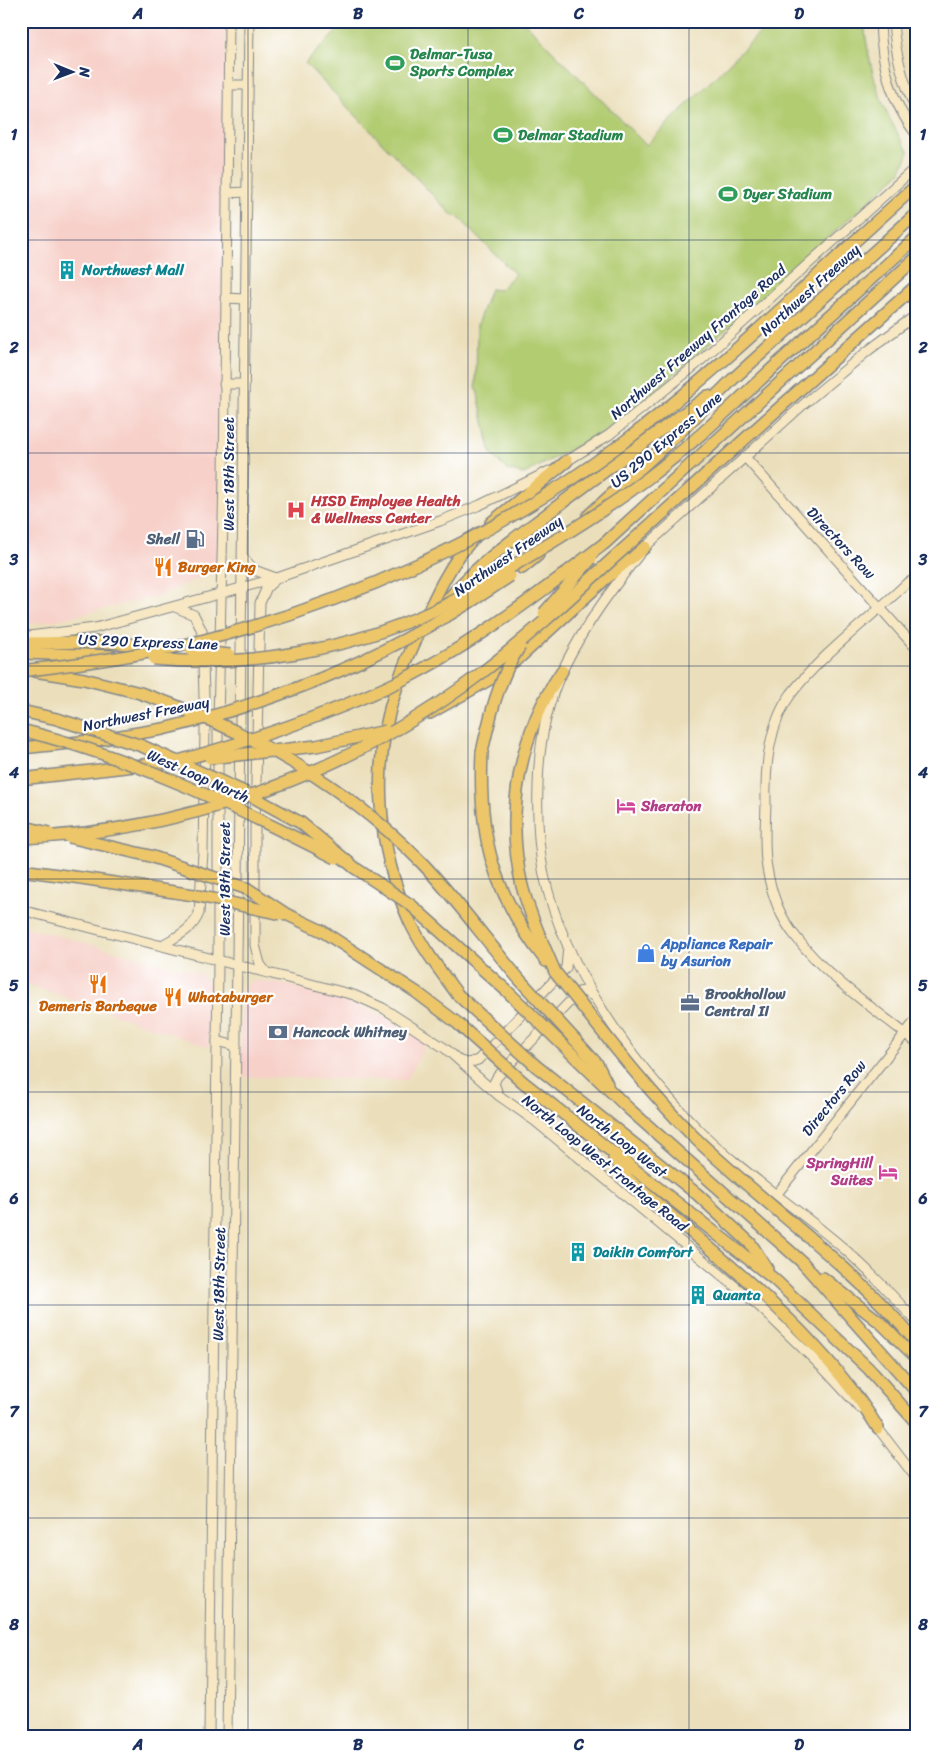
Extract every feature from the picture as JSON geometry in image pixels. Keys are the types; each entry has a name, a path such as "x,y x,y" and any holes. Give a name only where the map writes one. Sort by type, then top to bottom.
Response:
{"highway":[{"path":"21,670 130,656 196,642 279,618 387,578 474,536 560,486 619,446 676,402 916,186"},
{"name":"Northwest Freeway","path":"21,748 90,741 163,729 276,698 339,672 399,644 468,605 522,568 575,527 678,434 733,379 915,215"},
{"name":"US 290 Express Lane","path":"21,653 210,662 280,656 329,647 399,626 470,592 616,502 680,452 916,238"},
{"path":"916,258 605,543 537,623 516,652 501,684 482,752 482,816 489,853 508,907 524,934 673,1115 727,1166 854,1276 916,1342"},
{"path":"21,838 121,828 226,803 335,761 414,719 480,675 536,629 913,289"},
{"path":"408,657 450,598 497,552 632,450 733,379"},
{"path":"567,461 476,535 451,569 431,604 396,686 383,747 380,782 385,847 396,886 411,924 428,954 458,995 536,1066 697,1194 750,1244 774,1278"},
{"path":"178,761 306,722 400,680 467,642 534,596 605,543"},
{"path":"21,779 316,746 392,729 428,714 492,678 521,656 604,580 645,547"},
{"path":"21,643 64,641 110,642 249,658"},
{"path":"21,670 84,679 140,693 181,707 282,754 330,784 376,820 423,864 520,980 597,1064 610,1091"},
{"path":"555,972 529,910 522,886 515,826 517,791 522,762 531,729 546,695 562,671"},
{"path":"21,711 101,732 181,762 301,823 355,868"},
{"name":"West Loop North","path":"21,730 89,748 158,772 355,868"},
{"path":"21,826 150,856 248,889 286,914"},
{"name":"North Loop West","path":"355,868 412,905 507,990 610,1091 802,1262 916,1391"},
{"path":"21,870 194,895 286,914"},
{"name":"North Loop West","path":"286,914 322,931 416,992 456,1022 523,1082 774,1278 869,1369 916,1422"},
{"path":"609,1150 628,1179 758,1290 800,1332 863,1403 878,1428"},
{"path":"802,1262 881,1323 916,1357"}],"main road":[{"name":"West 18th Street","path":"209,1737 218,961 218,720 224,478 229,21"},
{"name":"West 18th Street","path":"227,1737 249,21"},
{"path":"880,21 881,50 892,92 908,124 916,134"},
{"path":"893,21 897,59 903,80 916,108"},
{"path":"228,85 248,85"},
{"name":"Northwest Freeway Frontage Road","path":"21,638 95,628 277,578 480,505 528,483 586,451 640,412 697,364 916,167"},
{"path":"859,219 916,177"},
{"path":"227,193 247,192"},
{"path":"225,298 246,299"},
{"path":"916,315 853,362 645,547 594,613 562,671 548,710 539,761 537,812 544,875 555,914 593,996 632,1053 695,1127 776,1195 835,1240 916,1322"},
{"path":"224,384 243,384"},
{"name":"Directors Row","path":"745,457 916,648"},
{"path":"224,478 242,479"},
{"path":"243,558 254,570 277,578"},
{"path":"266,972 260,964 255,945 254,828 260,603 267,586 277,578"},
{"path":"916,578 906,584 820,662 790,696 778,719 768,752 766,789 766,864 772,891 782,915 795,937 825,968 916,1042"},
{"path":"162,945 189,930 196,921 199,913 203,853 205,729 202,631 194,615 175,607"},
{"name":"North Loop West Frontage Road","path":"21,910 218,961 332,988 383,1008 446,1049 498,1095 534,1121 760,1307 824,1369 878,1428 916,1478"},
{"path":"460,1061 478,1060 566,968 568,962 567,942"},
{"path":"498,1095 494,1083 497,1077 579,992 584,991 593,996"},
{"name":"Directors Row","path":"776,1195 916,1020"},
{"path":"217,1041 236,1046"},
{"path":"213,1392 231,1392"},
{"path":"210,1588 229,1588"}],"shaded area":[{"path":"21,21 226,21 219,570 160,595 62,619 21,625"},
{"path":"21,926 201,974 209,984 209,1047 21,982"},
{"path":"254,980 287,985 337,998 381,1015 427,1041 407,1080 239,1077 242,996 245,987"}],"green space":[{"path":"347,21 523,21 646,145 768,25 864,24 873,75 878,91 891,121 909,152 900,173 693,359 607,430 524,474 507,470 491,454 476,385 477,325 490,289 500,290 515,274 456,215 454,217 305,63"}],"place":[{"name":"Delmar-Tusa Sports Complex","path":"395,63"},
{"name":"Delmar Stadium","path":"503,135"},
{"name":"Dyer Stadium","path":"728,194"},
{"name":"Northwest Mall","path":"67,270"},
{"name":"HISD Employee Health & Wellness Center","path":"296,510"},
{"name":"Shell","path":"195,539"},
{"name":"Burger King","path":"163,567"},
{"name":"Sheraton","path":"626,806"},
{"name":"Appliance Repair by Asurion","path":"646,953"},
{"name":"Demeris Barbeque","path":"98,984"},
{"name":"Whataburger","path":"173,997"},
{"name":"Brookhollow Central II","path":"690,1003"},
{"name":"Hancock Whitney","path":"278,1032"},
{"name":"SpringHill Suites","path":"888,1172"},
{"name":"Daikin Comfort","path":"578,1252"},
{"name":"Quanta","path":"698,1295"}]}
